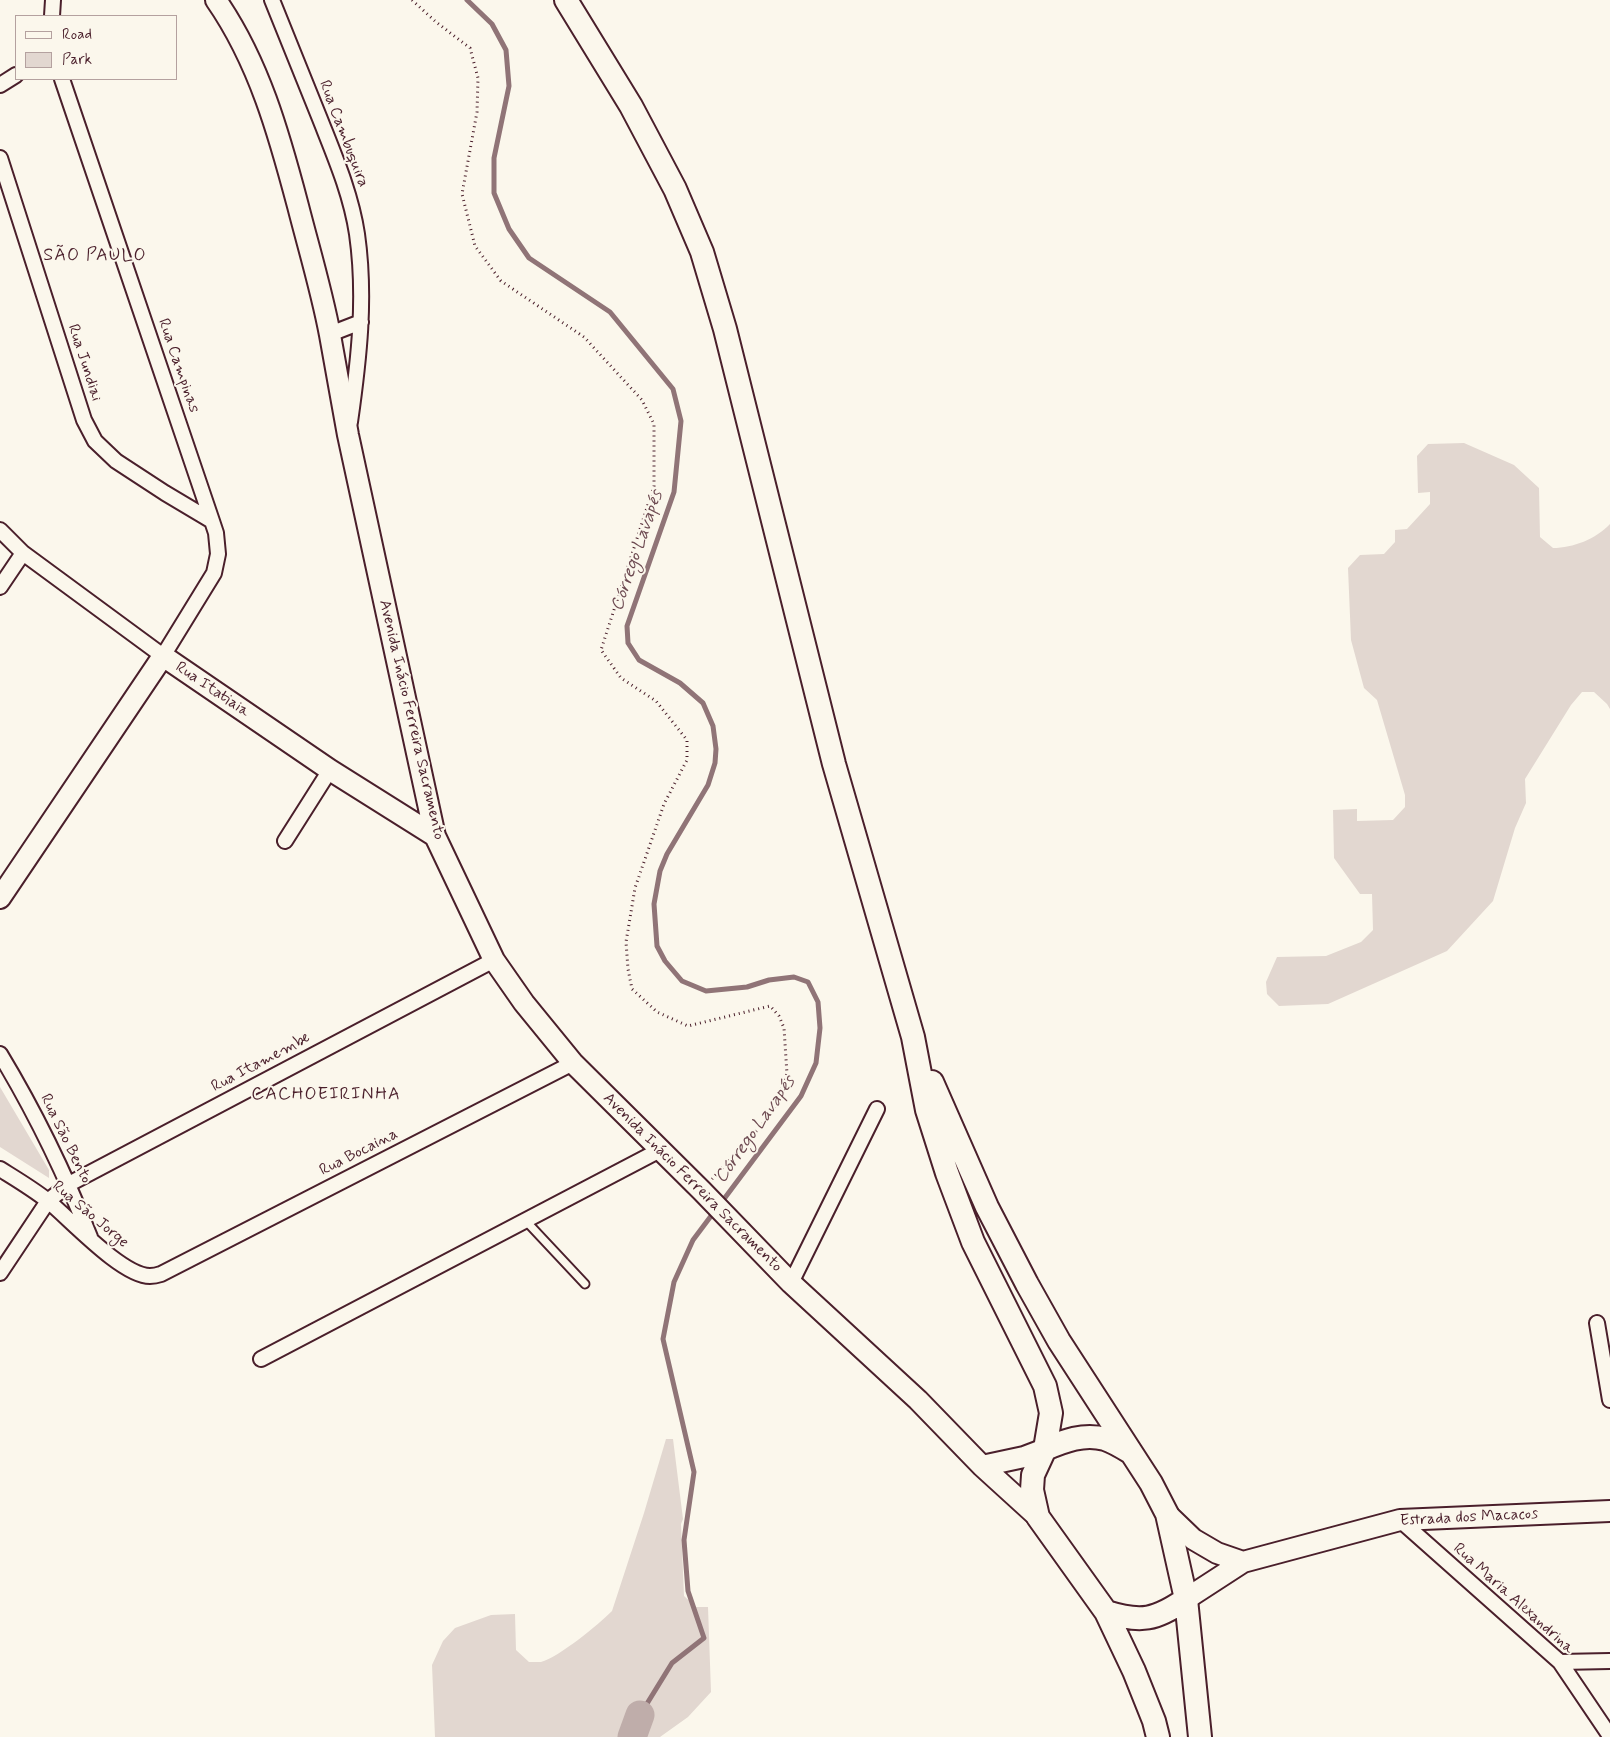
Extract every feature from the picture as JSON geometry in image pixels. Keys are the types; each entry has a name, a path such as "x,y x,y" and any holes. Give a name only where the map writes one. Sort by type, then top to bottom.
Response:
{"main road":[{"name":"Avenida Inácio Ferreira Sacramento","path":"216,0 230,20 259,78 283,148 330,334 348,435 435,836 494,960 524,1002 573,1063 733,1222 791,1283 918,1400 982,1466 1038,1517"},
{"path":"566,0 631,106 675,189 702,252 728,339 834,764 913,1037 927,1110 972,1242 1045,1386 1050,1413 1045,1449 1033,1475 1032,1490 1038,1517 1106,1612 1134,1671 1154,1721 1158,1737"},
{"path":"0,898 163,656"},
{"name":"Rua Itatiaia","path":"163,656 330,770 435,836"},
{"path":"913,1037 953,1133 987,1207 1027,1284 1059,1341 1130,1452 1152,1482 1167,1514 1186,1599 1200,1737"},
{"path":"982,1466 1024,1458 1070,1438 1090,1437 1106,1439 1130,1452"},
{"name":"Estrada dos Macacos","path":"1186,1599 1243,1562 1400,1520 1610,1510"},
{"path":"1167,1514 1193,1539 1217,1553 1243,1562"},
{"path":"1106,1612 1126,1618 1148,1618 1168,1612 1186,1599"}],"street":[{"path":"52,15 53,0"},
{"name":"Rua Cambuquira","path":"272,0 344,179 357,232 362,281 361,322 359,361 348,435"},
{"path":"0,84 15,76"},
{"name":"Rua Campinas","path":"62,80 216,533 218,554 214,573 163,656"},
{"name":"Rua Jundiai","path":"0,158 84,420 95,441 116,461 212,521"},
{"path":"330,334 361,322"},
{"name":"Rua Itatiaia","path":"0,530 23,553 163,656"},
{"path":"0,587 23,553"},
{"path":"285,841 330,770"},
{"name":"Rua Itamembe","path":"0,1273 48,1201 69,1184 494,960"},
{"name":"Rua São Bento","path":"0,1054 14,1077 69,1184 92,1242"},
{"name":"Rua Bocaina","path":"161,1274 573,1063"},
{"path":"791,1283 877,1109"},
{"path":"261,1359 660,1150"},
{"name":"Rua São Jorge","path":"0,1169 48,1201 92,1242 128,1268 140,1275 161,1274"},
{"path":"1597,1323 1610,1400"},
{"name":"Rua Maria Alexandrina","path":"1400,1520 1560,1662 1610,1736"},
{"path":"1560,1662 1610,1661"}],"lane":[{"path":"525,1220 585,1284"}],"path":[{"path":"412,0 470,48 478,78 477,112 462,194 475,246 501,281 584,337 642,400 654,424 654,486 602,650 621,678 656,701 676,724 687,740 687,760 664,804 635,888 626,942 632,989 657,1012 688,1026 770,1006 779,1016 784,1028 786,1074 771,1115 702,1191"}],"green space":[{"path":"1464,443 1514,465 1539,488 1540,537 1553,548 1561,548 1584,542 1610,524 1610,709 1594,692 1582,692 1571,705 1525,779 1526,803 1515,828 1493,901 1447,951 1328,1004 1279,1006 1267,994 1266,982 1277,957 1326,956 1361,942 1373,930 1372,894 1360,894 1334,858 1333,810 1357,809 1357,821 1393,820 1405,807 1405,795 1377,700 1364,688 1351,640 1348,568 1360,555 1384,554 1395,542 1395,530 1407,529 1430,504 1430,492 1418,493 1417,456 1428,444"},
{"path":"0,1087 49,1170 49,1178 0,1147"},
{"path":"666,1439 673,1439 683,1519 681,1524 684,1596 696,1607 708,1607 711,1692 688,1717 660,1737 435,1737 432,1665 443,1641 455,1628 491,1615 515,1614 516,1650 529,1662 541,1662 568,1647 612,1611"}],"waterway":[{"name":"Córrego Lavapés","path":"467,0 492,24 506,50 509,86 494,158 494,193 509,229 529,258 610,312 673,389 681,421 674,492 627,626 628,643 639,660 680,683 703,703 713,726 716,749 715,763 708,785 667,854 660,871 654,904 657,946 665,961 682,981 706,991 747,987 769,980 794,977 808,982 818,1002 820,1028 816,1063 801,1096 721,1203"},
{"name":"Córrego Lavapés","path":"640,1715 672,1663 704,1638 688,1591 684,1540 694,1472 663,1339 674,1282 693,1240 714,1212"},
{"path":"632,1737 640,1715"}],"district":[{"name":"SÃO PAULO","path":"95,256"},
{"name":"CACHOEIRINHA","path":"326,1095"}]}
